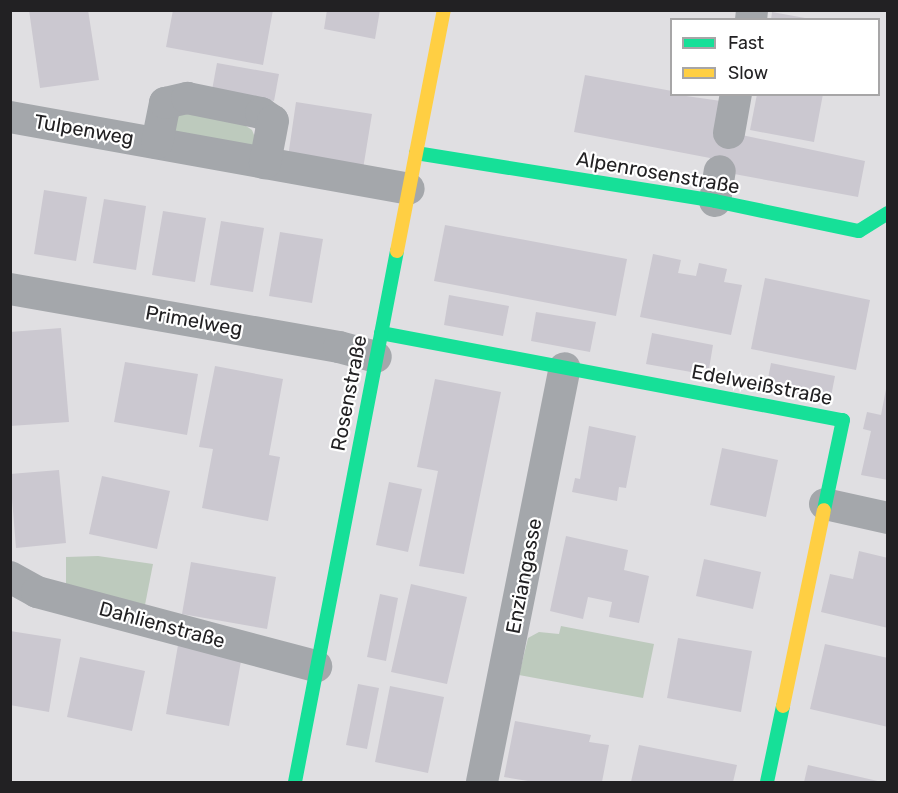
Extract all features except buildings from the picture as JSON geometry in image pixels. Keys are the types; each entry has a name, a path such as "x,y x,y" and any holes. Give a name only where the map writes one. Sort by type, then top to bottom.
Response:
{"street":[{"name":"Rosenstraße","path":"295,783 444,10"},
{"path":"729,133 736,96"},
{"name":"Tulpenweg","path":"157,144 165,103 187,98 261,113 273,121 265,163"},
{"name":"Tulpenweg","path":"10,117 409,189"},
{"name":"Alpenrosenstraße","path":"416,153 718,186 859,231 888,213"},
{"name":"Primelweg","path":"10,289 339,347 378,345"},
{"name":"Edelweißstraße","path":"378,345 565,368 843,420 768,783"},
{"name":"Enziangasse","path":"482,783 565,368"},
{"path":"825,504 888,518"},
{"name":"Dahlienstraße","path":"10,577 37,592 316,666"}],"green space":[{"path":"174,109 240,122 252,130 256,140 253,152 168,141"},
{"path":"98,556 153,564 144,610 66,590 66,557"},
{"path":"561,626 654,644 643,698 519,675 528,638 539,632 559,634"}],"traffic: fast":[{"path":"416,153 715,201 859,231 888,213"},
{"path":"295,782 397,251"},
{"path":"381,333 843,420 824,510"},
{"path":"767,782 783,706"}],"traffic: slow":[{"path":"397,251 444,10"},
{"path":"783,706 824,510"}]}
